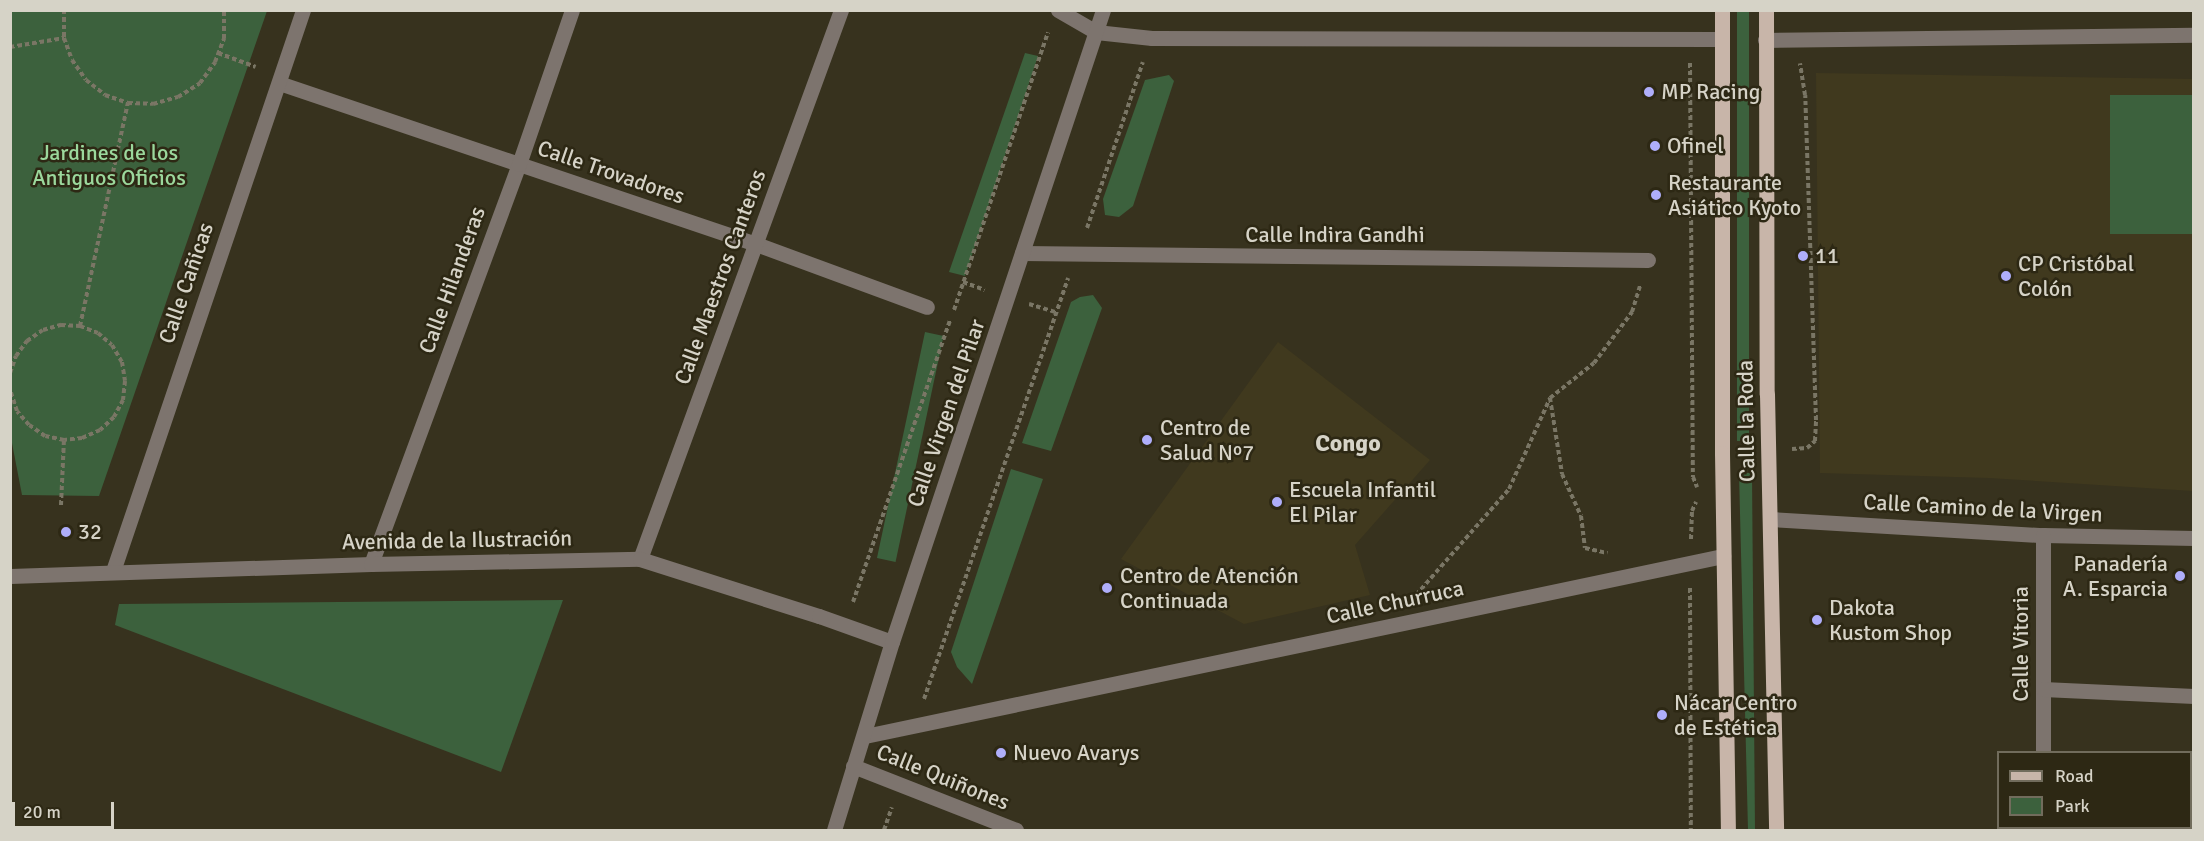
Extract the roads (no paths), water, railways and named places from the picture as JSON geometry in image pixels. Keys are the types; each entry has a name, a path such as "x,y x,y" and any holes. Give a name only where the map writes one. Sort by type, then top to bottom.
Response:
{"main road":[{"name":"Calle la Roda","path":"1722,10 1722,450 1728,831"},
{"name":"Calle la Roda","path":"1766,10 1768,449 1776,831"}],"street":[{"name":"Calle Cañicas","path":"113,571 303,10"},
{"name":"Calle Hilanderas","path":"371,564 519,164 572,10"},
{"name":"Calle Maestros Canteros","path":"640,560 841,10"},
{"path":"1058,10 1096,32 1152,38 1722,39"},
{"name":"Calle Virgen del Pilar","path":"834,831 892,642 1103,10"},
{"path":"1765,40 2193,35"},
{"name":"Calle Trovadores","path":"279,83 756,244 927,307"},
{"name":"Calle Indira Gandhi","path":"1022,253 1648,260"},
{"name":"Calle Camino de la Virgen","path":"1770,519 2043,535 2193,538"},
{"name":"Calle Vitoria","path":"2043,535 2043,751"},
{"name":"Calle Churruca","path":"865,736 1723,556"},
{"name":"Avenida de la Ilustración","path":"10,576 371,564 640,560 819,616 892,642"},
{"path":"2043,689 2193,696"},
{"name":"Calle Quiñones","path":"854,766 1016,831"}],"place":[{"name":"MP Racing","path":"1649,92"},
{"name":"Ofinel","path":"1655,146"},
{"name":"Restaurante Asiático Kyoto","path":"1656,195"},
{"name":"11","path":"1803,256"},
{"name":"CP Cristóbal Colón","path":"2006,276"},
{"name":"Centro de Salud Nº7","path":"1147,440"},
{"name":"Escuela Infantil El Pilar","path":"1277,502"},
{"name":"32","path":"66,532"},
{"name":"Panadería A. Esparcia","path":"2180,576"},
{"name":"Centro de Atención Continuada","path":"1107,588"},
{"name":"Dakota Kustom Shop","path":"1817,620"},
{"name":"Nácar Centro de Estética","path":"1662,715"},
{"name":"Nuevo Avarys","path":"1001,753"}],"district":[{"name":"Congo","path":"1348,444"}],"park label":[{"name":"Jardines de los Antiguos Oficios","path":"109,164"}]}
